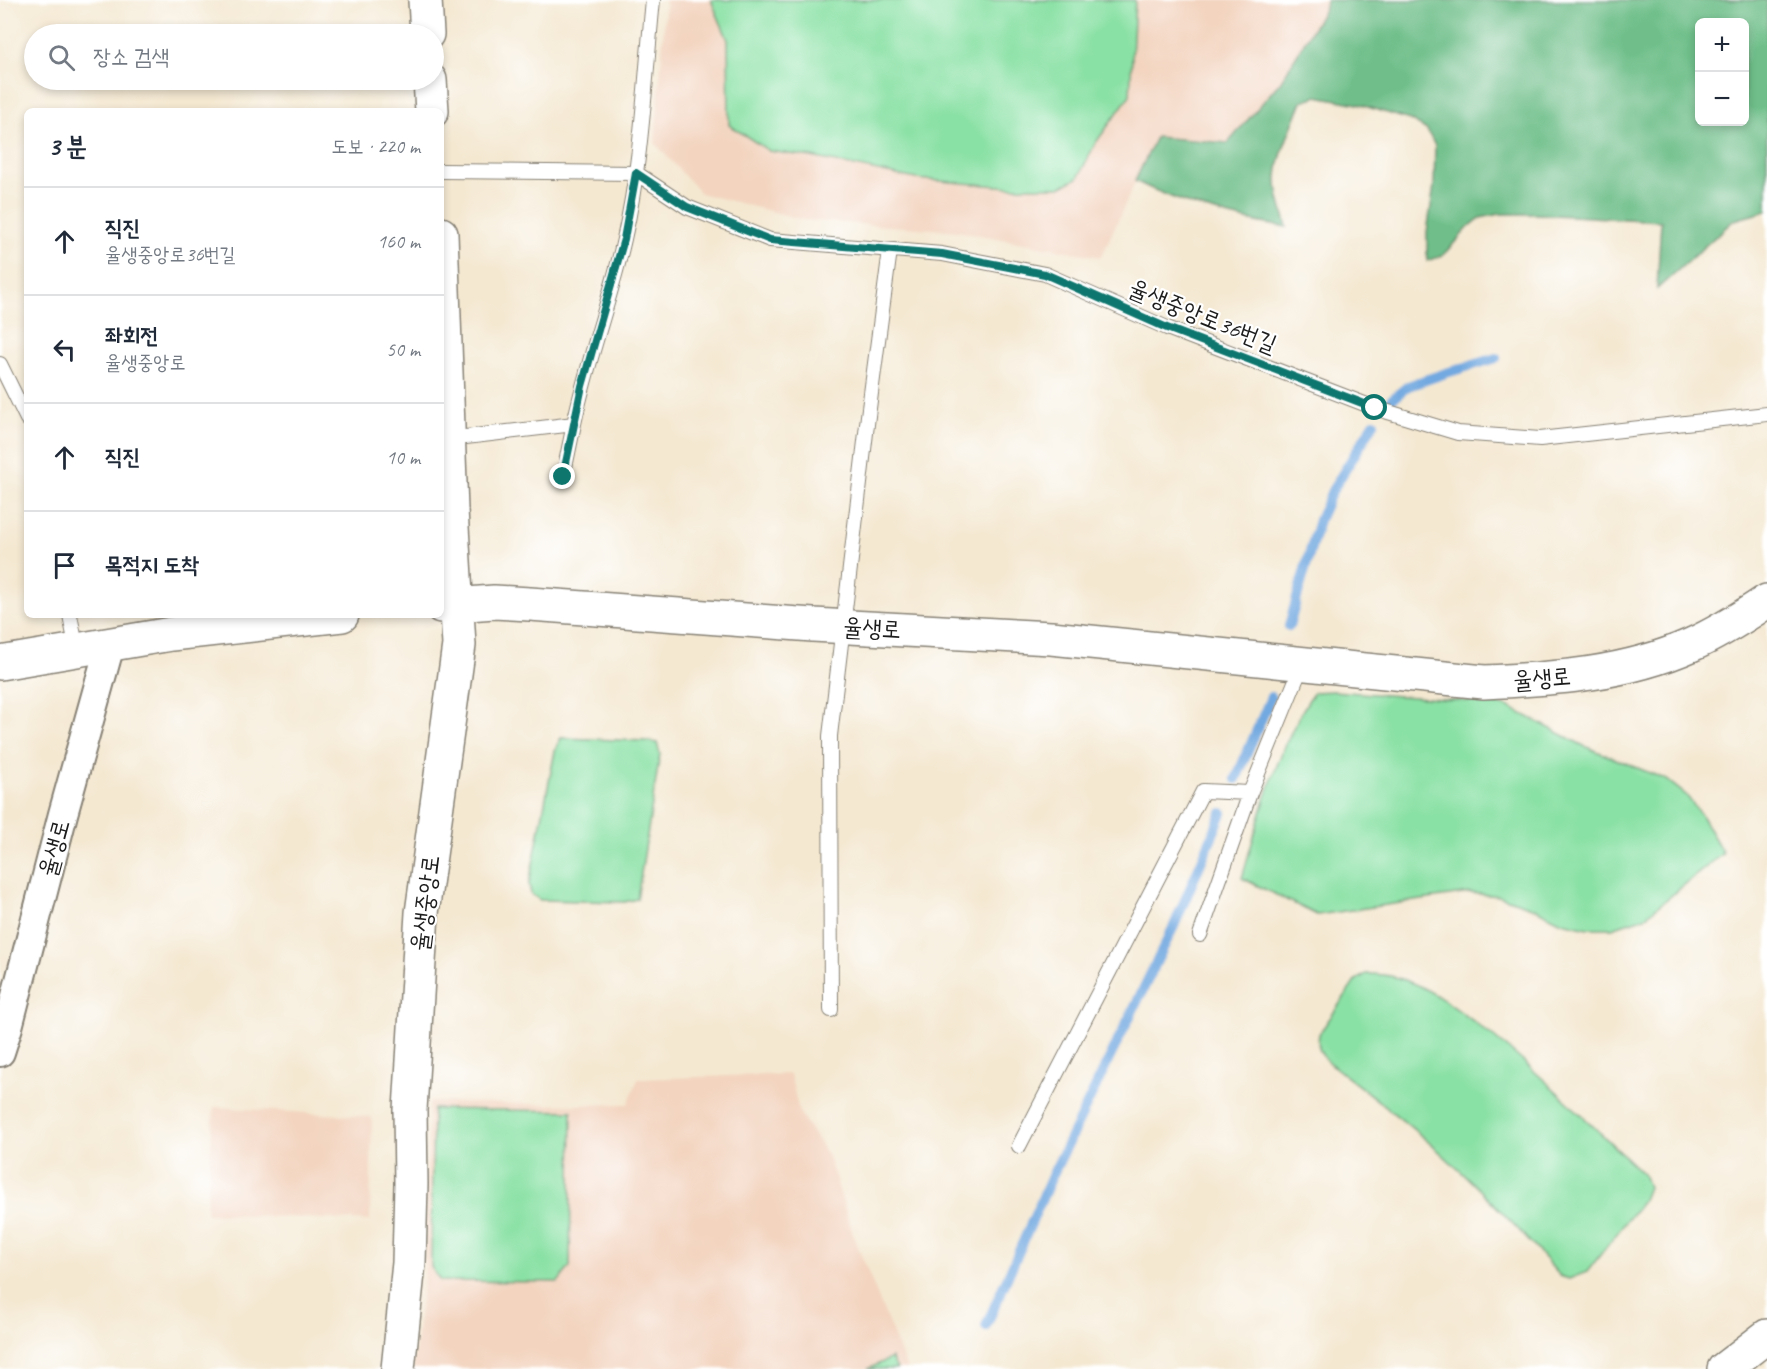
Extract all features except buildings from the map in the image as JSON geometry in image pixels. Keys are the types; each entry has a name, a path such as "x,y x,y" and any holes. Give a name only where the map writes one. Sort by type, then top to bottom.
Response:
{"street":[{"path":"425,0 426,24"},
{"path":"431,90 432,108"},
{"name":"율생중앙로","path":"398,1369 409,1263 410,1110 422,913 459,633 448,605 449,439 444,311"},
{"name":"율생로","path":"448,605 494,602 1051,638 1302,665 1484,681 1550,679 1619,669 1692,645 1767,601"},
{"path":"0,663 171,634 315,618"},
{"name":"율생로","path":"0,1052 9,1027 63,814 110,645"},
{"path":"1724,1369 1767,1336"}],"lane":[{"path":"563,477 582,386 624,239 636,173 653,0"},
{"path":"444,171 636,173"},
{"name":"율생중앙로36번길","path":"636,173 687,207 770,240 942,254 1045,274 1167,328 1375,408 1458,433 1540,439 1767,414"},
{"path":"831,1010 830,736 867,416 890,250"},
{"path":"0,364 24,413"},
{"path":"449,439 574,424"},
{"path":"71,618 77,651"},
{"path":"1200,935 1250,794 1302,665"},
{"path":"1019,1146 1203,791 1250,794"}],"shaded area":[{"path":"666,0 1326,0 1325,8 1281,81 1228,143 1156,137 1101,257 958,231 805,220 700,193 655,143"},
{"path":"790,1074 799,1112 828,1156 854,1237 907,1369 413,1369 424,1273 429,1102 628,1104 638,1079"},
{"path":"214,1107 372,1117 370,1221 206,1213"}],"green space":[{"path":"711,0 1135,0 1130,95 1095,144 1078,178 1060,187 1010,187 916,179 812,157 769,151 729,125 728,40"},
{"path":"1326,0 1767,0 1767,211 1734,220 1657,289 1661,221 1500,214 1480,218 1443,255 1427,261 1427,232 1434,186 1435,146 1427,130 1410,120 1358,104 1317,96 1302,101 1283,148 1278,168 1278,190 1287,227 1210,210 1135,181 1156,137 1228,143 1281,81 1325,8"},
{"path":"1333,691 1507,706 1584,746 1667,780 1686,795 1701,815 1723,853 1645,917 1612,928 1588,928 1562,922 1532,907 1499,896 1470,893 1317,915 1242,878 1271,782 1290,735 1314,692"},
{"path":"561,738 657,743 660,754 637,899 625,902 540,900 531,894 529,884 555,751"},
{"path":"1366,974 1390,976 1409,982 1429,991 1459,1010 1541,1077 1643,1174 1648,1187 1643,1200 1587,1272 1569,1279 1560,1276 1503,1213 1458,1168 1323,1056 1319,1046 1319,1034 1356,980"},
{"path":"433,1109 572,1111 570,1267 558,1282 440,1281 431,1267"},
{"path":"891,1358 897,1369 868,1369"}],"waterway":[{"path":"1391,400 1408,386 1496,358"},
{"path":"1289,626 1319,520 1332,491 1374,423"},
{"path":"1236,779 1271,697"},
{"path":"986,1326 1052,1176 1174,926 1222,813"}],"route":[{"path":"563,477 582,386 624,239 636,173 687,207 770,240 942,254 1045,274 1167,328 1375,408"}]}
